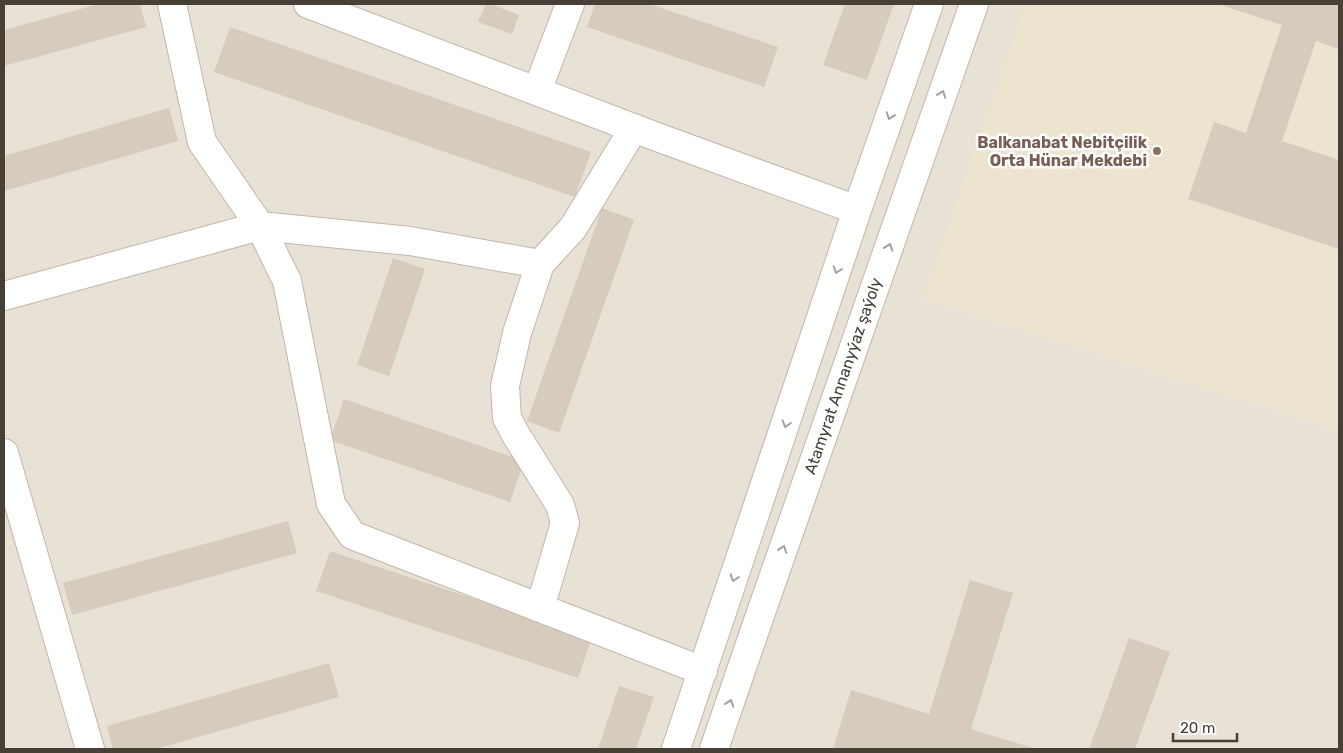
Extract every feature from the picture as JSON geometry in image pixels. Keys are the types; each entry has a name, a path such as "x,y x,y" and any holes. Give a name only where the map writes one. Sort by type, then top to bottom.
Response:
{"street":[{"path":"172,4 202,142 260,226 287,281 331,504 352,536 703,671"},
{"path":"308,4 537,92 857,210"},
{"path":"537,92 570,4"},
{"path":"676,749 857,210 929,4"},
{"name":"Atamyrat Annanyýaz şaýoly","path":"714,749 974,4"},
{"path":"540,608 565,523 560,505 516,436 507,418 505,386 517,333 540,264 573,228 634,128"},
{"path":"4,296 260,226 410,241 540,264"},
{"path":"4,453 90,749"}],"shaded area":[{"path":"4,4 1339,4 1339,749 4,749"},
{"name":"Balkanabat Nebitçilik Orta Hünar Mekdebi","path":"1025,4 1339,4 1339,431 923,299"}],"building":[{"path":"99,4 140,4 146,27 4,66 4,30"},
{"path":"486,4 519,15 512,34 478,22"},
{"path":"595,4 649,4 778,47 764,87 587,27"},
{"path":"845,4 894,4 867,80 823,65"},
{"path":"1218,4 1339,4 1339,49 1316,41 1282,141 1339,160 1339,249 1188,199 1214,122 1246,133 1282,25"},
{"path":"230,27 591,152 575,197 214,72"},
{"path":"169,108 178,141 4,191 4,156"},
{"path":"602,208 634,220 559,433 527,421"},
{"path":"393,258 425,269 389,376 357,365"},
{"path":"344,399 524,461 510,502 330,440"},
{"path":"288,521 297,553 72,615 63,583"},
{"path":"330,551 592,638 578,678 316,591"},
{"path":"970,580 1013,593 971,729 1036,749 833,749 851,690 929,714"},
{"path":"1129,638 1170,652 1135,749 1089,749"},
{"path":"329,663 339,697 156,749 113,749 107,726"},
{"path":"619,686 654,697 636,749 598,749"}],"place":[{"name":"Balkanabat Nebitçilik Orta Hünar Mekdebi","path":"1157,151"}]}
